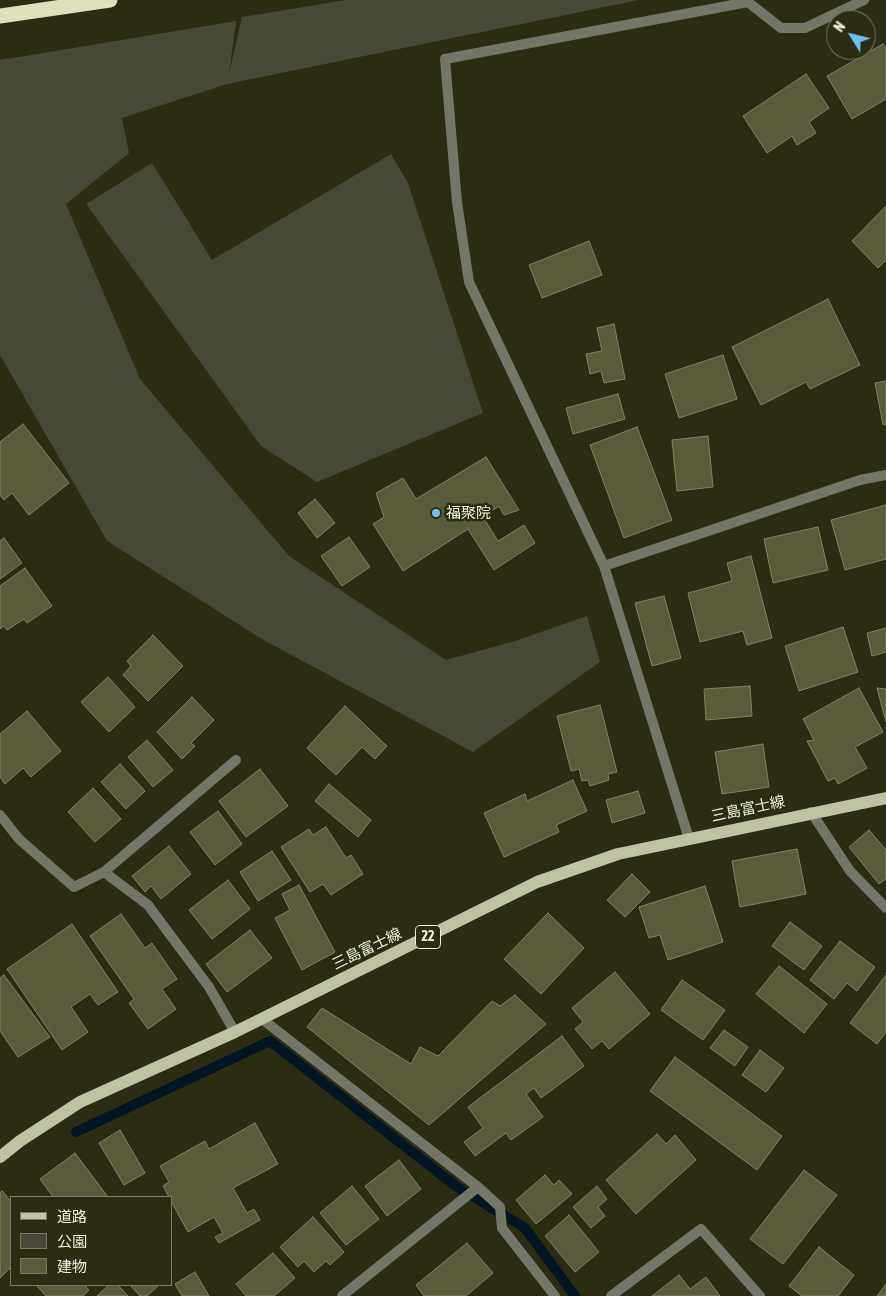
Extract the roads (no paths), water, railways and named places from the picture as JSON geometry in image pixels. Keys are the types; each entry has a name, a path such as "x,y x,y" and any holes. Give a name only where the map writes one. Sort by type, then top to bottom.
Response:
{"highway":[{"path":"0,16 110,0"}],"main road":[{"name":"三島富士線","path":"0,1157 20,1141 80,1102 235,1032 537,882 618,854 811,812 886,798"}],"street":[{"path":"689,839 604,566 469,282 457,202 445,59 748,1 781,28 805,28 864,0"},
{"path":"604,566 860,480 886,475"},
{"path":"0,815 19,839 74,887 104,872 236,760"},
{"path":"811,812 850,871 886,908"},
{"path":"104,872 148,905 209,987 235,1032"},
{"path":"262,1019 478,1187 500,1207 502,1228 555,1296"},
{"path":"342,1296 478,1187"},
{"path":"611,1296 701,1229 760,1296"}],"waterway":[{"path":"76,1132 270,1041 457,1187 525,1228 575,1296"}],"place":[{"name":"福聚院","path":"436,513"}]}
